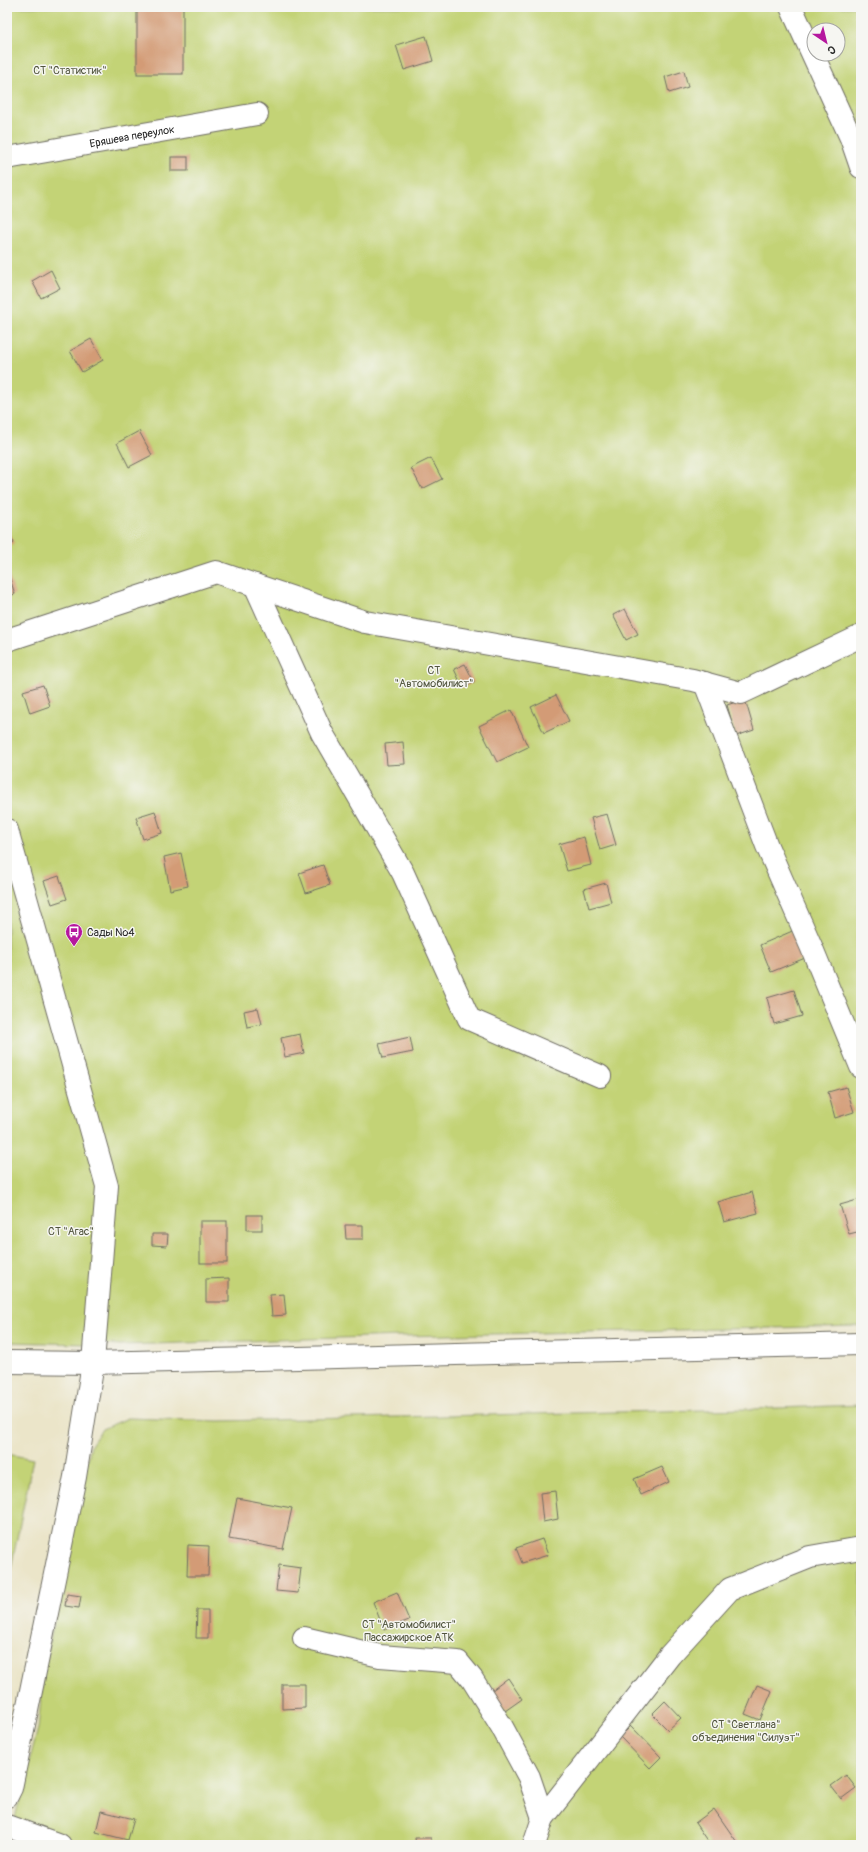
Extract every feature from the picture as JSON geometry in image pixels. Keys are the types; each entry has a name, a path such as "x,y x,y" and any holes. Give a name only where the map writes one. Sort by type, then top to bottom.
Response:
{"street":[{"path":"791,7 851,138 861,167"},
{"name":"Еряшева переулок","path":"7,158 257,114"},
{"path":"7,640 216,572 365,622 705,683 741,693 861,636"},
{"path":"255,586 322,733 403,873 469,1019 600,1076"},
{"path":"705,683 766,846 811,946 861,1067"},
{"path":"7,830 107,1186 93,1363 75,1477 11,1788 7,1796"},
{"path":"7,1362 93,1363 861,1344"},
{"path":"534,1845 543,1818 670,1655 730,1589 810,1557 861,1548"},
{"path":"304,1638 380,1656 458,1662 472,1679 529,1777 543,1818"},
{"path":"7,1826 60,1845"}],"green space":[{"name":"СТ \"Автомобилист\"","path":"7,7 861,7 861,1326 401,1336 122,1345 7,1342"},
{"name":"СТ \"Автомобилист\" Пассажирское АТК","path":"861,1405 861,1845 8,1845 38,1728 44,1670 91,1445 102,1429 128,1418 219,1421 750,1409"},
{"path":"7,1454 33,1459 7,1588"}],"building":[{"path":"137,7 183,7 183,74 137,74"},
{"path":"426,36 433,61 404,70 396,45"},
{"path":"684,71 688,87 669,93 665,77"},
{"path":"171,157 188,157 188,171 171,171"},
{"path":"51,270 60,288 41,298 32,281"},
{"path":"91,339 103,360 82,372 70,351"},
{"path":"139,431 152,455 129,467 117,443"},
{"path":"431,458 442,479 422,489 411,468"},
{"path":"7,529 14,543 7,547"},
{"path":"9,576 15,594 7,597 7,577"},
{"path":"625,609 638,634 626,640 613,615"},
{"path":"465,664 474,682 463,688 454,669"},
{"path":"43,685 50,706 30,713 23,691"},
{"path":"556,695 569,721 544,733 531,707"},
{"path":"745,699 754,730 736,736 727,705"},
{"path":"511,710 528,747 497,762 479,726"},
{"path":"403,742 405,764 387,765 385,744"},
{"path":"155,811 162,833 143,839 136,817"},
{"path":"607,814 616,845 600,850 591,818"},
{"path":"584,837 591,865 567,871 559,844"},
{"path":"181,853 188,886 170,890 164,857"},
{"path":"323,865 330,885 306,893 299,873"},
{"path":"59,876 67,899 52,904 44,881"},
{"path":"606,883 611,902 589,908 584,889"},
{"path":"797,929 810,956 771,972 760,945"},
{"path":"794,990 802,1016 774,1024 767,998"},
{"path":"258,1008 262,1024 247,1027 244,1011"},
{"path":"300,1034 304,1053 285,1057 281,1038"},
{"path":"410,1037 413,1052 383,1058 379,1044"},
{"path":"846,1087 854,1112 835,1118 828,1092"},
{"path":"752,1192 758,1213 724,1222 718,1202"},
{"path":"861,1199 861,1231 849,1234 840,1205"},
{"path":"247,1215 262,1215 262,1230 247,1230"},
{"path":"200,1221 227,1221 227,1263 200,1263"},
{"path":"345,1225 363,1225 363,1239 346,1239"},
{"path":"152,1234 168,1234 167,1246 152,1245"},
{"path":"229,1278 229,1302 206,1302 206,1279"},
{"path":"284,1294 286,1315 272,1316 270,1295"},
{"path":"662,1467 669,1482 641,1495 634,1479"},
{"path":"555,1491 558,1519 543,1522 540,1493"},
{"path":"237,1498 292,1508 283,1549 229,1539"},
{"path":"542,1539 548,1555 522,1563 516,1548"},
{"path":"188,1545 209,1546 208,1576 187,1576"},
{"path":"279,1565 301,1568 298,1593 276,1591"},
{"path":"397,1592 409,1620 384,1630 373,1602"},
{"path":"67,1594 81,1596 79,1608 65,1606"},
{"path":"197,1610 208,1610 208,1638 196,1638"},
{"path":"508,1678 522,1699 505,1711 491,1691"},
{"path":"282,1684 305,1684 305,1708 282,1709"},
{"path":"757,1685 772,1691 760,1720 745,1714"},
{"path":"665,1701 681,1718 668,1730 652,1714"},
{"path":"631,1726 661,1757 650,1768 620,1737"},
{"path":"846,1775 856,1788 841,1799 831,1786"},
{"path":"714,1809 739,1845 710,1845 695,1823"},
{"path":"101,1811 134,1819 128,1840 96,1832"},
{"path":"415,1838 431,1838 431,1845 416,1845"}],"place":[{"name":"Сады №4","path":"74,947"}],"park label":[{"name":"СТ \"Статистик\"","path":"70,70"},
{"name":"СТ \"Агас\"","path":"71,1231"},
{"name":"СТ \"Светлана\" объединения \"Силуэт\"","path":"746,1730"}]}
